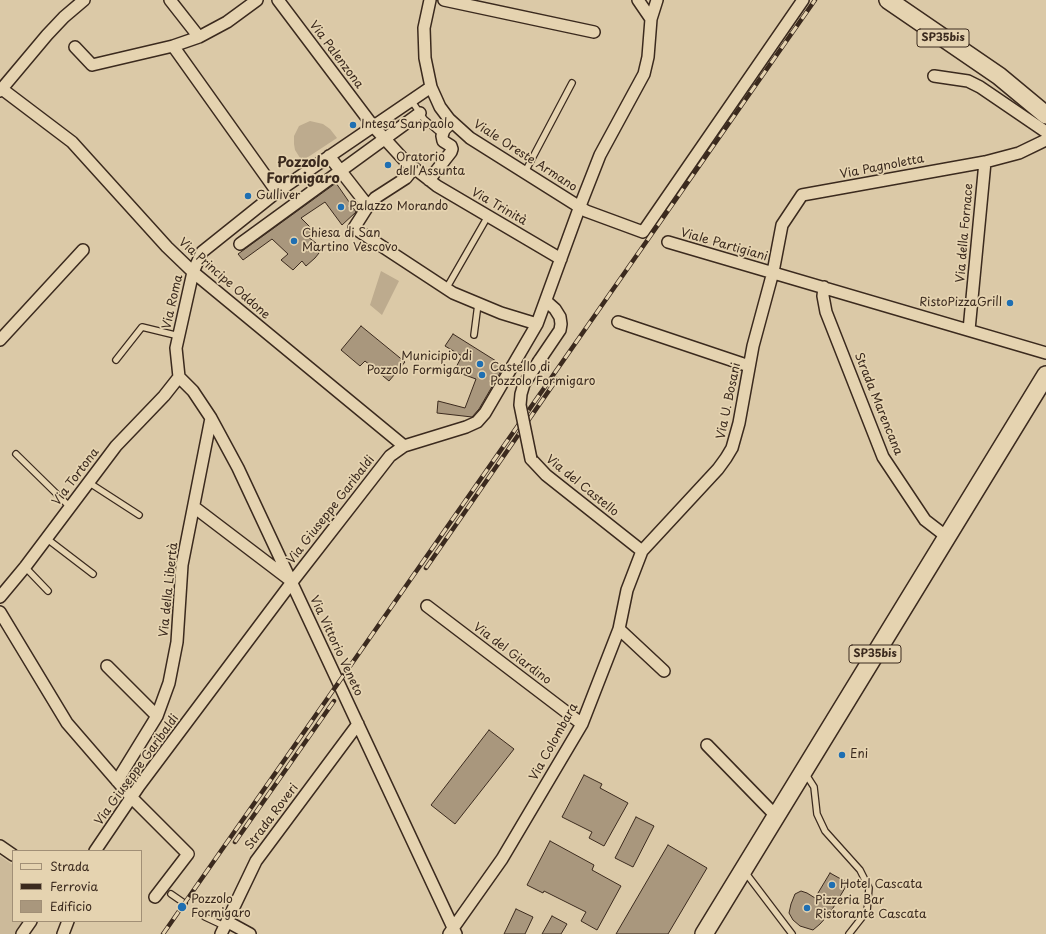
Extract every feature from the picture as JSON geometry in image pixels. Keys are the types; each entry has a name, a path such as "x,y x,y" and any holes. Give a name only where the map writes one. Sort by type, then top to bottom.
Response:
{"main road":[{"name":"SP35bis","path":"888,0 999,76 1046,115"},
{"name":"SP35bis","path":"704,934 1046,374"}],"street":[{"path":"1,90 47,35 64,17 84,0"},
{"path":"170,0 199,37"},
{"path":"75,47 92,65 173,46 199,37 226,22 257,0"},
{"name":"Via Palenzona","path":"278,0 373,126"},
{"name":"Viale Oreste Armano","path":"430,0 424,28 425,58 431,87 440,107 454,124 470,138 586,211 643,232 803,0"},
{"path":"444,0 594,32"},
{"path":"638,0 651,19"},
{"name":"Via Giuseppe Garibaldi","path":"97,850 131,797 292,582 390,456 404,446 466,427 477,422 486,413 537,324 600,155 644,74 648,57 651,19 657,0"},
{"path":"173,46 277,192"},
{"path":"934,76 962,80 980,87 1046,132"},
{"name":"Via Roma","path":"179,377 176,348 193,272 202,252 277,192 431,87"},
{"name":"Via Principe Oddone","path":"1,90 72,142 167,247 193,272 404,446"},
{"path":"240,244 420,113"},
{"name":"Via Trinità","path":"373,126 405,161 429,180 561,259"},
{"path":"429,180 451,152 451,146 443,141 443,133"},
{"name":"Via Pagnoletta","path":"773,272 782,225 802,195 984,162 1019,153 1046,140"},
{"path":"329,156 368,206"},
{"name":"Via della Fornace","path":"969,330 984,162"},
{"path":"414,168 406,178 375,198 354,228 453,293 501,313 537,324"},
{"name":"Viale Partigiani","path":"668,242 1046,353"},
{"path":"0,340 83,250"},
{"name":"Via U. Bosani","path":"642,551 726,458 732,448 739,423 753,346 773,272"},
{"name":"Strada Marencana","path":"824,287 823,296 826,312 883,457 924,520 947,537"},
{"name":"Via del Castello","path":"546,301 560,316 561,324 560,330 524,384 521,394 520,405 531,459 546,475 642,551"},
{"path":"618,322 749,366"},
{"name":"Via Vittorio Veneto","path":"179,377 193,391 211,418 238,468 358,724 453,932"},
{"name":"Via Tortona","path":"0,597 25,567 116,446 164,396 179,377"},
{"name":"Via della Libertà","path":"116,781 157,716 169,683 177,642 182,565 211,418"},
{"path":"194,507 292,582"},
{"name":"Via Colombara","path":"453,932 502,859 582,724 619,629 627,590 642,551"},
{"name":"Via del Giardino","path":"426,606 582,724"},
{"path":"0,612 67,723 116,781 188,854 155,897"},
{"path":"619,629 664,671"},
{"path":"107,666 157,716"},
{"name":"Strada Roveri","path":"223,927 256,861 358,724"},
{"path":"708,745 776,816"},
{"path":"0,846 12,854"},
{"path":"22,934 30,922"},
{"path":"62,934 68,922"},
{"path":"223,927 250,934"}],"lane":[{"path":"525,172 572,83"},
{"path":"411,100 428,123 443,133 454,124"},
{"path":"446,288 488,216"},
{"path":"474,335 478,304"},
{"path":"116,360 142,327 179,336"},
{"path":"16,454 70,508"},
{"path":"88,482 139,515"},
{"path":"46,538 93,574"},
{"path":"25,567 48,591"},
{"path":"804,771 814,787 817,814 825,831 860,870 869,888 866,910 849,934"},
{"path":"743,870 792,934"},
{"path":"171,894 184,903"},
{"path":"205,917 223,927"}],"shaded area":[{"path":"310,121 323,124 330,129 337,138 302,161 295,150 294,136 299,126"},
{"path":"381,271 399,281 382,315 370,305"},
{"path":"0,856 12,864 12,922 23,922 15,934 0,934"}],"building":[{"path":"336,183 356,212 342,225 325,202 301,218 314,231 308,237 316,243 319,253 306,266 302,261 293,270 281,260 288,254 272,239 243,260 238,254"},
{"path":"361,326 405,362 389,381 365,361 360,366 341,350"},
{"name":"Castello di Pozzolo Formigaro","path":"453,334 504,366 479,409 472,417 437,413 438,401 465,408 476,379 454,371 462,356 445,346"},
{"path":"489,730 514,749 455,824 431,805"},
{"path":"584,775 602,784 600,788 628,803 604,846 589,838 592,832 562,817"},
{"path":"636,817 654,826 633,867 615,858"},
{"path":"550,841 594,865 592,870 621,886 597,930 581,921 586,912 544,891 543,893 527,885"},
{"path":"668,845 707,868 668,934 616,934"},
{"path":"830,873 848,883 830,913 820,924 813,930 800,926 793,920 789,913 795,894 801,891 815,898"},
{"path":"516,909 533,917 525,934 504,934"},
{"path":"552,916 567,924 561,934 542,934"}],"railway":[{"path":"163,934 815,0"},
{"path":"426,568 557,379"},
{"path":"235,842 334,701"}],"place":[{"name":"Intesa Sanpaolo","path":"353,125"},
{"name":"Oratorio dell'Assunta","path":"388,165"},
{"name":"Gulliver","path":"248,196"},
{"name":"Palazzo Morando","path":"341,207"},
{"name":"Chiesa di San Martino Vescovo","path":"294,241"},
{"name":"RistoPizzaGrill","path":"1010,303"},
{"name":"Municipio di Pozzolo Formigaro","path":"480,364"},
{"name":"Castello di Pozzolo Formigaro","path":"482,375"},
{"name":"Eni","path":"842,755"},
{"name":"Hotel Cascata","path":"832,885"},
{"name":"Pozzolo Formigaro","path":"182,907"},
{"name":"Pizzeria Bar Ristorante Cascata","path":"807,908"}],"district":[{"name":"Pozzolo Formigaro","path":"303,172"}]}
